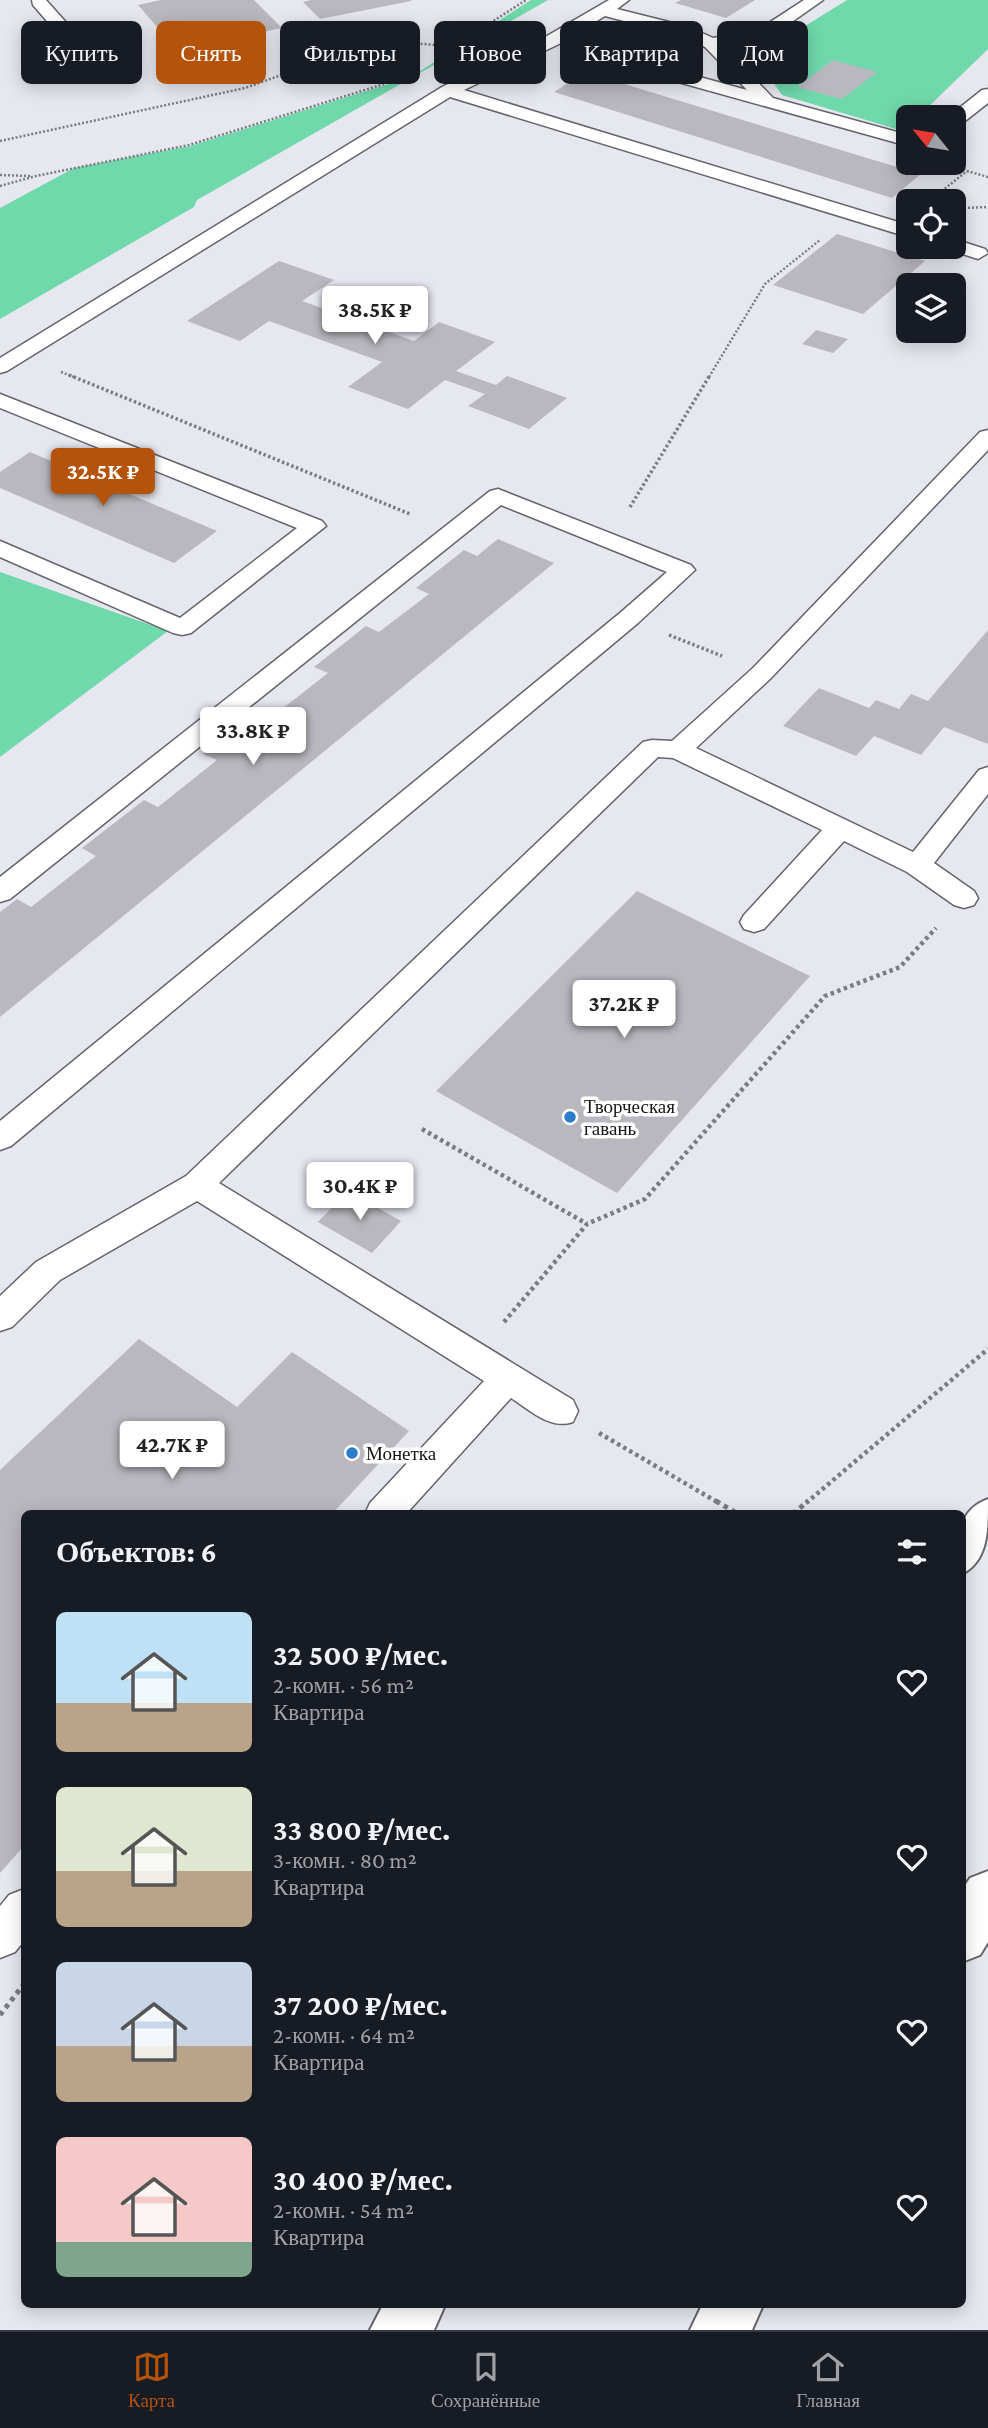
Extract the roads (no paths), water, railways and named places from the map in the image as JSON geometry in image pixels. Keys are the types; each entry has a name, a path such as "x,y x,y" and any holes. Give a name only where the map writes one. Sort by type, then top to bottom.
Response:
{"main road":[{"path":"966,1549 988,1519"},
{"path":"966,1931 988,1896"},
{"path":"399,2330 415,2308"},
{"path":"719,2330 733,2308"}],"lane":[{"path":"0,367 448,91 553,40 621,0"},
{"path":"711,43 763,34 815,0"},
{"path":"42,1 58,21"},
{"path":"603,11 683,31 711,43 767,101"},
{"path":"703,83 896,138"},
{"path":"448,91 896,227"},
{"path":"966,111 988,94"},
{"path":"966,249 978,253"},
{"path":"0,400 314,526 182,628 0,548"},
{"path":"678,750 762,673 988,437"},
{"path":"0,891 498,496 683,570 629,618 0,1138"},
{"path":"0,1317 48,1271 197,1185 652,748 678,750 916,865 964,898"},
{"path":"916,865 988,776"},
{"path":"754,922 840,828"},
{"path":"197,1185 561,1411"},
{"path":"387,1510 508,1378"},
{"path":"0,1937 21,1913"}],"place":[{"name":"Творческая гавань","path":"570,1117"},
{"name":"Монетка","path":"352,1453"}]}
